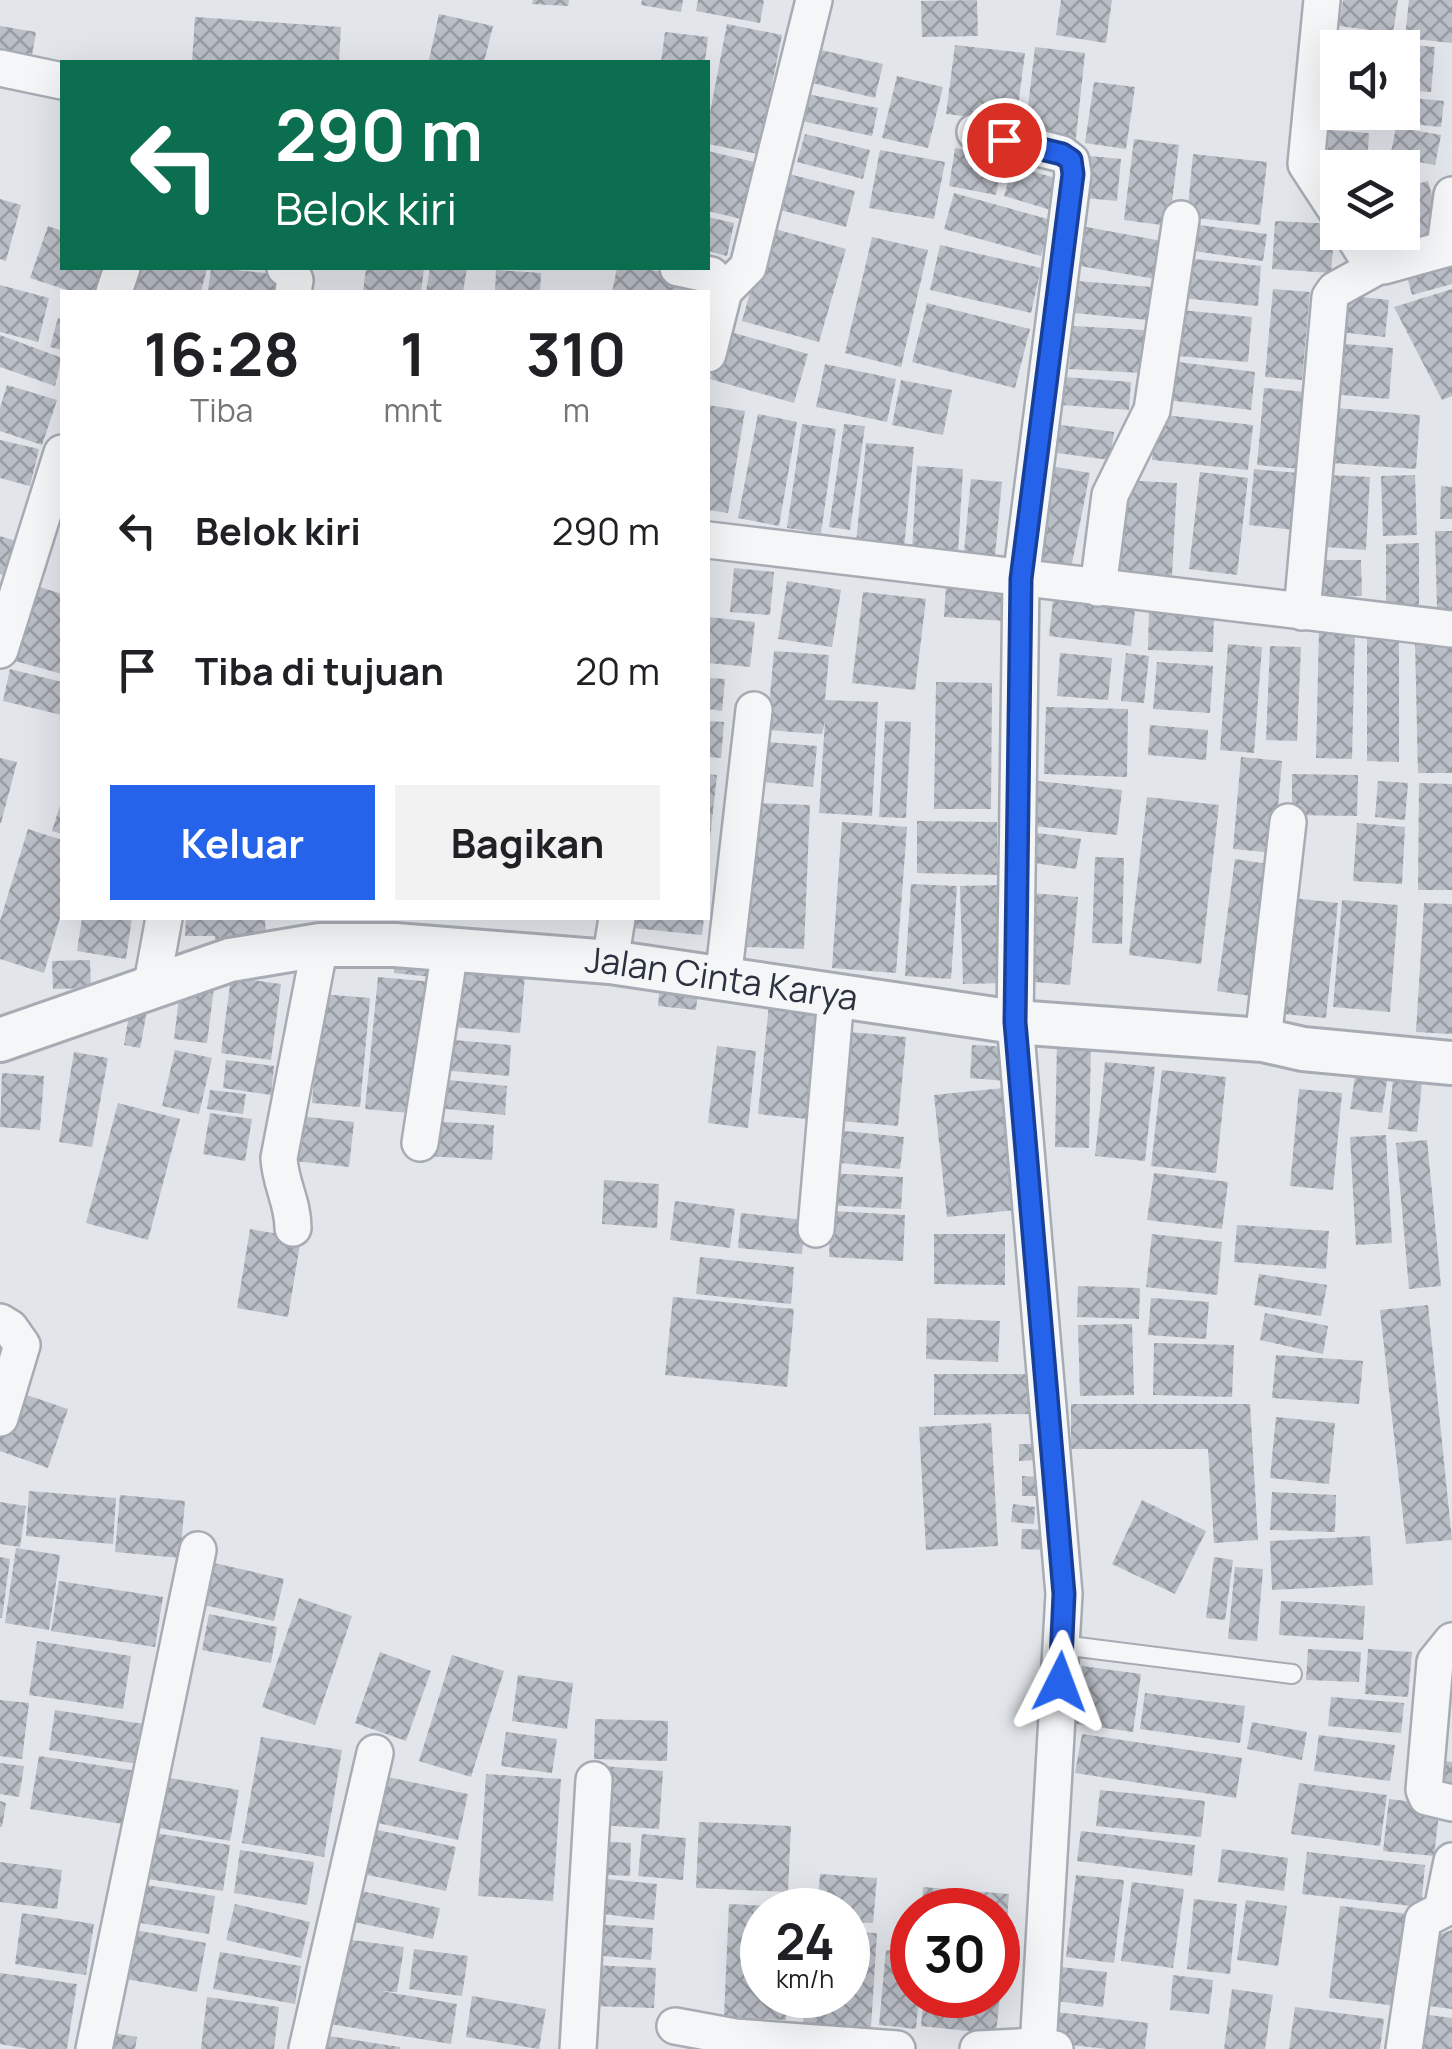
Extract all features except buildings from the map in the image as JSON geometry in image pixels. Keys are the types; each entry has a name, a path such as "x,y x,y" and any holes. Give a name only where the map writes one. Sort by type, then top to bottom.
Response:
{"street":[{"path":"710,346 724,291 748,267 814,0"},
{"path":"1320,185 1306,164 1322,0"},
{"path":"0,68 60,81"},
{"path":"974,132 1062,154 1071,160 1073,174 1021,579 1015,1022 1064,1594 1044,2048 978,2049"},
{"path":"1302,612 1330,298 1335,290 1380,266 1449,247 1452,195"},
{"path":"1098,588 1113,484 1152,410 1181,220"},
{"path":"1362,250 1380,266"},
{"path":"687,270 711,275 724,291"},
{"path":"0,650 60,459"},
{"path":"710,540 1452,629"},
{"path":"723,980 754,710"},
{"path":"1263,1040 1288,822"},
{"path":"151,989 164,920"},
{"path":"610,962 617,920"},
{"name":"Jalan Cinta Karya","path":"0,1040 230,960 398,931 450,950 610,962 1015,1022 1263,1040 1303,1048 1452,1063"},
{"path":"293,1228 293,1210 289,1192 280,1178 279,1158 320,945"},
{"path":"420,1144 450,950"},
{"path":"816,1229 836,997"},
{"path":"0,1322 10,1328 22,1345 0,1418"},
{"path":"94,2049 198,1550"},
{"path":"1452,1641 1435,1662 1424,1790 1427,1797 1452,1803"},
{"path":"307,2049 376,1753"},
{"path":"578,2049 594,1780"},
{"path":"1404,2049 1423,1920 1442,1910 1452,1860"},
{"path":"675,2026 735,2036 898,2049"}],"lane":[{"path":"1062,1645 1292,1674"}],"route":[{"path":"1004,140 1062,154 1071,160 1073,174 1021,579 1015,1022 1064,1594 1060,1682"}]}
